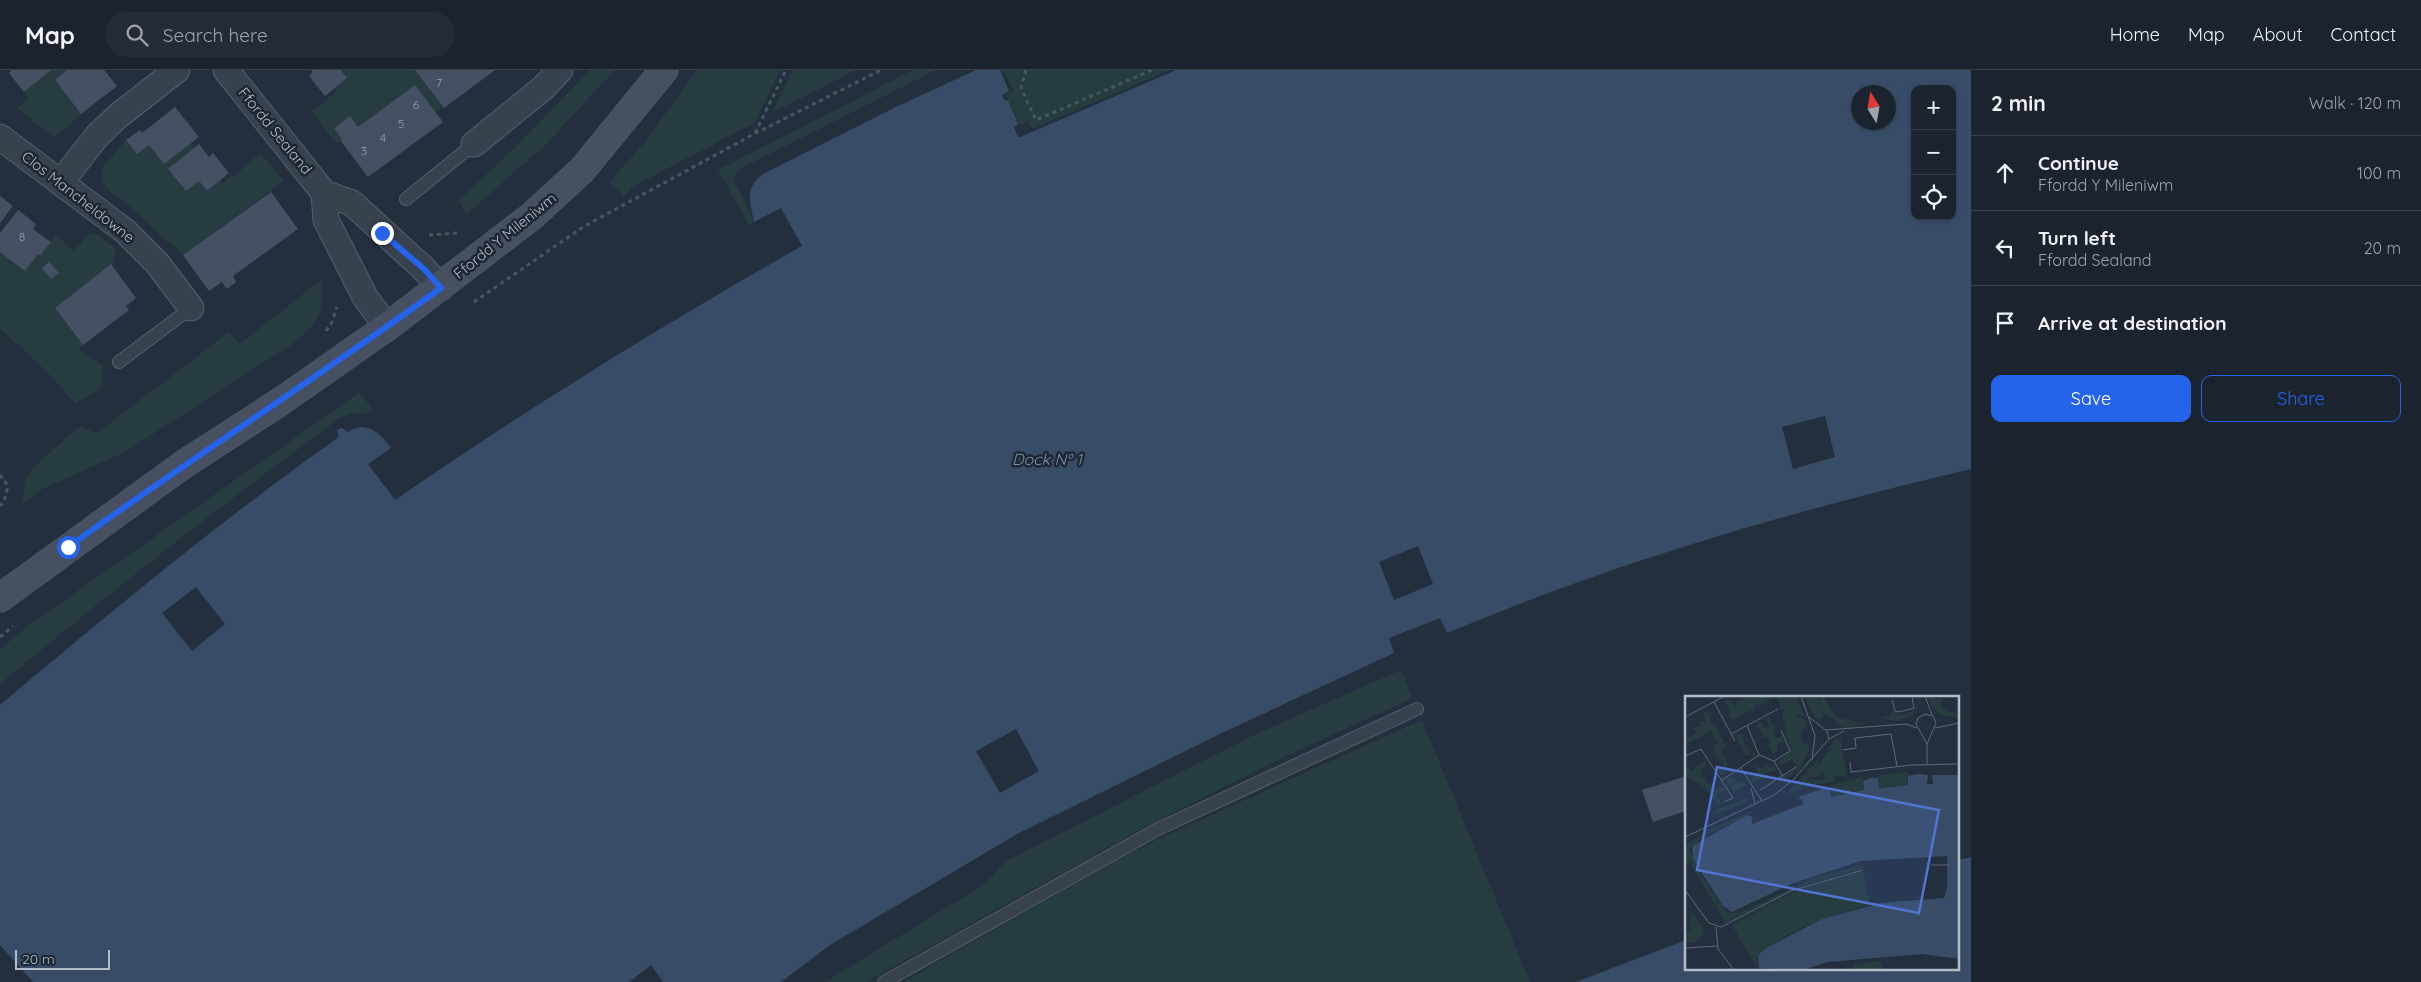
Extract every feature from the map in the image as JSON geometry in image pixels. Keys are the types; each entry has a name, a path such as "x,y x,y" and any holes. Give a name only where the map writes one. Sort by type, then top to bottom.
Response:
{"street":[{"path":"61,182 97,136 118,116 177,70"},
{"name":"Ffordd Sealand","path":"226,70 324,192 352,203 424,269 441,288"},
{"path":"474,144 543,88 560,70"},
{"name":"Ffordd Y Mileniwm","path":"0,598 184,464 280,402 441,288 551,200 582,170 664,70"},
{"name":"Clos Mancheldowne","path":"0,137 125,231 157,263 190,308"},
{"path":"324,192 326,220 365,297 387,327"}],"lane":[{"path":"406,199 474,144"},
{"path":"118,362 190,308"},
{"path":"884,982 1158,828 1417,709"}],"path":[{"path":"754,134 786,70"},
{"path":"472,303 583,227 754,134 881,70"},
{"path":"1026,70 1021,88 1036,120 1152,70"},
{"path":"426,235 461,233"},
{"path":"0,475 8,486 4,502 0,506"}],"green space":[{"path":"51,70 67,70 55,80 81,114 54,138 17,108 29,98 24,92"},
{"path":"341,70 417,70 442,106 435,112 415,85 358,127 350,116 334,127 342,139 336,144 312,111 336,92 334,89 347,78"},
{"path":"590,70 615,70 545,145 466,215 459,200 516,147"},
{"path":"697,70 780,70 754,123 632,187 624,197 610,182 644,143"},
{"path":"793,70 856,70 772,113"},
{"path":"913,70 936,70 741,168 735,174 734,179 754,222 749,225 718,170"},
{"path":"1003,70 1170,70 1032,129 1028,121 1020,125 1006,95 1013,91"},
{"path":"126,140 137,154 149,145 164,164 191,143 195,147 168,169 186,191 199,181 207,191 220,180 222,183 232,175 233,177 260,153 284,181 183,255 124,201 109,191 102,181 102,168"},
{"path":"90,233 96,234 115,248 116,257 113,266 111,264 55,308 83,345 78,349 103,365 100,390 75,403 47,372 0,328 0,252 40,256 56,235 74,251"},
{"path":"322,279 322,300 318,316 309,329 294,343 125,452 42,489 22,504 25,482 31,470 76,429 80,427 97,433 229,332 240,344"},
{"path":"360,392 374,412 350,414 337,420 167,549 0,684 0,649 28,626"},
{"path":"1401,670 1413,698 1288,755 1147,826 866,982 825,982 985,884 1006,861 1256,734"},
{"path":"1422,720 1530,982 903,982 1115,861 1158,839"}],"water":[{"name":"Dock Nº 1","path":"976,70 1000,70 1009,91 1002,95 1005,101 1008,100 1018,124 1014,127 1018,137 1020,137 1176,70 1971,70 1971,469 1837,502 1705,540 1575,583 1447,633 1440,618 1389,638 1394,653 1224,732 1017,834 830,945 781,982 33,982 0,945 0,705 209,534 339,437 337,430 342,428 348,432 361,427 367,428 378,433 387,443 391,448 368,464 395,500 596,368 802,246 781,208 754,222 750,195 753,184 763,174 896,107"},
{"path":"1971,857 1971,982 1576,982 1685,940 1685,970 1958,970 1958,860"}],"pier":[{"path":"1825,416 1835,457 1793,469 1782,427"},
{"path":"1418,546 1433,584 1394,600 1379,562"},
{"path":"196,587 225,624 192,651 162,613"},
{"path":"1016,729 1039,771 1000,793 976,751"},
{"path":"651,965 663,982 629,982"}],"building":[{"path":"12,70 51,70 24,92 9,73"},
{"path":"67,70 104,70 117,86 81,114 55,80"},
{"path":"311,70 341,70 347,78 325,96 309,76 313,72"},
{"path":"415,70 495,70 444,108"},
{"path":"415,85 443,122 368,177 340,140 342,139 334,128 350,116 358,127"},
{"path":"175,107 199,137 164,164 149,145 137,154 126,140 140,130 142,133"},
{"path":"199,144 209,157 213,153 229,173 207,191 199,181 186,191 168,169"},
{"path":"271,192 298,229 233,276 236,282 227,289 222,282 209,291 183,255"},
{"path":"0,196 13,206 0,223"},
{"path":"18,210 36,224 33,229 51,242 40,256 38,254 25,271 0,252 0,233"},
{"path":"49,262 59,273 51,279 42,268"},
{"path":"111,264 136,298 126,306 129,310 83,345 55,308"},
{"path":"1685,776 1685,811 1653,822 1642,790"}],"route":[{"path":"68,547 184,464 280,402 441,288 424,269 382,233"}]}
